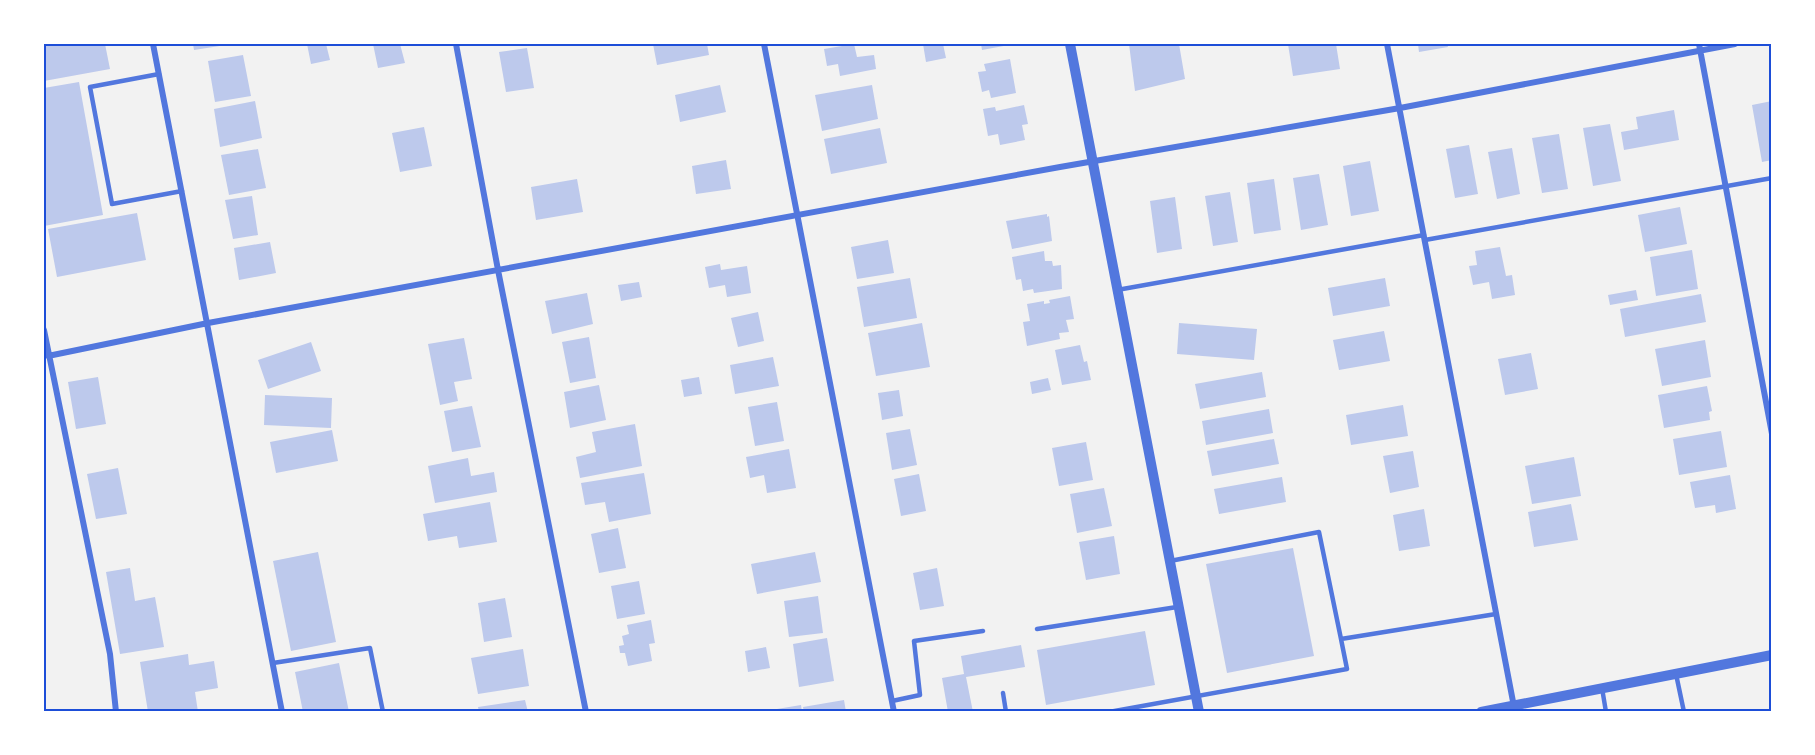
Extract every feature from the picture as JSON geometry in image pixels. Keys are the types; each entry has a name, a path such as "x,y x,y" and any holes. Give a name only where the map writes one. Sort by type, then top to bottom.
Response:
{"street":[{"path":"153,44 282,711"},
{"path":"456,44 498,270 586,711"},
{"path":"764,44 894,711"},
{"path":"1070,44 1199,711"},
{"path":"1387,44 1514,708"},
{"path":"48,356 208,323 1092,161 1400,108 1700,47 1735,44"},
{"path":"1700,47 1772,434"},
{"path":"44,330 110,654 116,711"},
{"path":"1481,711 1514,708 1602,688 1772,655"}],"lane":[{"path":"159,74 90,87 112,204 182,191"},
{"path":"1117,290 1772,178"},
{"path":"1109,711 1347,669 1319,532 1170,561"},
{"path":"1038,629 1179,607"},
{"path":"1341,639 1496,614"},
{"path":"892,701 920,695 914,641 983,631"},
{"path":"273,663 370,648 383,711"},
{"path":"1676,674 1684,711"},
{"path":"1602,688 1606,711"},
{"path":"1003,693 1006,711"}],"building":[{"path":"44,44 105,44 110,69 44,81"},
{"path":"193,44 226,44 226,45 194,50"},
{"path":"307,44 326,44 330,60 311,64"},
{"path":"373,44 400,44 405,63 378,68"},
{"path":"653,44 707,44 709,55 657,65"},
{"path":"854,44 857,57 874,55 876,69 840,76 838,64 827,66 824,49"},
{"path":"923,44 943,44 946,58 926,62"},
{"path":"981,44 1009,44 1009,45 982,50"},
{"path":"1129,44 1179,44 1185,79 1135,91"},
{"path":"1288,44 1336,44 1340,69 1293,76"},
{"path":"1418,44 1447,44 1448,47 1419,52"},
{"path":"527,48 534,88 506,92 499,52"},
{"path":"243,55 251,96 215,102 208,61"},
{"path":"1010,59 1016,93 991,98 989,90 982,92 978,72 986,71 984,64"},
{"path":"79,82 103,215 44,226 44,88"},
{"path":"720,85 726,112 680,122 675,95"},
{"path":"872,85 878,119 822,131 815,95"},
{"path":"255,101 262,138 220,147 214,109"},
{"path":"1772,101 1772,160 1762,162 1752,105"},
{"path":"1024,105 1028,124 1022,125 1025,140 1000,145 998,134 988,136 983,109 995,107 996,111"},
{"path":"1674,110 1679,140 1624,150 1621,132 1638,129 1636,117"},
{"path":"1610,124 1621,181 1593,186 1583,128"},
{"path":"424,127 432,166 400,172 392,133"},
{"path":"880,128 887,163 831,174 824,139"},
{"path":"1559,134 1568,189 1542,193 1532,138"},
{"path":"1469,145 1478,194 1455,198 1446,149"},
{"path":"1512,148 1520,194 1497,199 1488,152"},
{"path":"258,149 266,188 229,195 221,155"},
{"path":"726,160 731,189 696,194 692,166"},
{"path":"1370,161 1379,211 1351,216 1343,166"},
{"path":"1319,174 1328,225 1301,230 1293,178"},
{"path":"577,179 583,212 536,220 531,187"},
{"path":"1274,179 1281,230 1254,234 1247,183"},
{"path":"1230,192 1238,242 1213,246 1205,196"},
{"path":"252,196 258,235 233,239 225,200"},
{"path":"1175,197 1182,249 1157,253 1150,201"},
{"path":"1680,207 1687,244 1645,252 1638,215"},
{"path":"137,213 146,260 57,277 48,229"},
{"path":"1047,214 1052,241 1012,249 1006,221"},
{"path":"888,240 894,273 857,279 851,247"},
{"path":"270,242 276,273 239,280 234,248"},
{"path":"1500,247 1506,276 1512,275 1515,295 1492,299 1489,282 1473,285 1469,266 1477,265 1475,251"},
{"path":"1692,250 1698,289 1656,296 1650,257"},
{"path":"1044,251 1045,261 1052,261 1053,266 1061,265 1062,289 1034,293 1033,289 1023,291 1021,279 1016,280 1012,257"},
{"path":"720,264 721,270 747,266 751,293 727,297 725,285 709,288 705,267"},
{"path":"910,278 917,318 864,327 857,287"},
{"path":"1385,278 1390,306 1333,316 1328,288"},
{"path":"639,282 642,297 621,301 618,285"},
{"path":"1636,290 1638,300 1610,305 1608,295"},
{"path":"587,293 593,324 552,334 545,301"},
{"path":"1701,294 1706,322 1625,337 1620,309"},
{"path":"1070,296 1074,319 1066,320 1069,332 1059,333 1060,339 1027,346 1023,322 1030,321 1027,304 1044,301 1044,304 1050,303 1049,300"},
{"path":"758,312 764,341 738,347 731,318"},
{"path":"922,323 930,367 876,376 868,333"},
{"path":"1179,323 1257,329 1254,360 1177,354"},
{"path":"1384,331 1390,361 1339,370 1333,340"},
{"path":"589,337 596,378 570,383 562,342"},
{"path":"464,338 472,379 454,382 458,401 440,405 428,344"},
{"path":"1705,340 1711,377 1662,386 1655,349"},
{"path":"311,342 321,371 268,389 258,360"},
{"path":"1080,345 1084,362 1087,361 1091,380 1062,385 1055,350"},
{"path":"1531,353 1538,389 1505,395 1498,359"},
{"path":"773,357 779,386 735,394 730,365"},
{"path":"1262,372 1266,397 1200,409 1195,384"},
{"path":"98,377 106,424 76,429 68,382"},
{"path":"699,377 702,394 684,397 681,380"},
{"path":"1048,378 1051,390 1032,394 1030,382"},
{"path":"599,385 606,420 570,428 564,392"},
{"path":"1707,386 1712,411 1709,412 1710,420 1664,428 1658,395"},
{"path":"899,390 903,416 882,420 878,393"},
{"path":"265,395 332,398 331,428 264,425"},
{"path":"777,402 784,441 755,446 748,407"},
{"path":"1403,405 1408,436 1351,445 1346,415"},
{"path":"472,406 481,447 452,452 444,411"},
{"path":"1269,409 1273,433 1206,445 1202,421"},
{"path":"635,424 642,466 580,478 576,457 596,452 592,432"},
{"path":"910,429 917,465 892,470 886,433"},
{"path":"332,430 338,461 276,473 270,442"},
{"path":"1721,431 1727,467 1679,475 1673,439"},
{"path":"1274,439 1279,464 1212,476 1207,451"},
{"path":"1086,442 1093,480 1059,486 1052,448"},
{"path":"789,449 796,488 767,493 764,475 750,478 746,457"},
{"path":"1413,451 1419,487 1390,493 1383,456"},
{"path":"1574,457 1581,496 1532,504 1525,466"},
{"path":"468,458 471,476 494,472 497,492 435,503 428,466"},
{"path":"118,468 127,514 96,519 87,474"},
{"path":"644,473 651,514 609,522 605,502 585,505 581,483"},
{"path":"919,474 926,511 901,516 894,479"},
{"path":"1730,475 1736,509 1716,513 1715,505 1695,508 1690,482"},
{"path":"1282,477 1286,502 1219,514 1214,489"},
{"path":"1104,488 1112,526 1077,533 1070,494"},
{"path":"490,502 497,542 459,548 457,536 428,541 423,514"},
{"path":"1571,504 1578,540 1534,547 1528,512"},
{"path":"1424,509 1430,546 1399,551 1393,515"},
{"path":"618,528 626,568 599,573 591,534"},
{"path":"1114,536 1120,574 1086,580 1079,542"},
{"path":"1293,548 1314,656 1227,673 1206,564"},
{"path":"318,552 336,642 291,651 273,561"},
{"path":"815,552 821,582 757,594 751,564"},
{"path":"130,568 135,601 155,597 164,647 120,654 106,572"},
{"path":"937,568 944,606 920,610 913,573"},
{"path":"639,581 645,614 617,619 611,586"},
{"path":"818,596 823,633 789,637 784,601"},
{"path":"505,598 512,637 484,642 478,603"},
{"path":"651,620 655,643 649,644 652,661 628,666 625,653 620,653 619,646 624,645 622,636 629,634 627,625"},
{"path":"1145,631 1155,685 1046,705 1037,650"},
{"path":"827,638 834,681 799,687 793,644"},
{"path":"1021,645 1025,667 966,677 973,712 948,712 942,678 964,674 961,656"},
{"path":"766,647 770,668 748,672 745,651"},
{"path":"523,649 529,686 478,694 471,658"},
{"path":"188,654 189,665 214,661 218,688 195,692 198,712 148,712 140,662"},
{"path":"339,663 349,712 303,712 295,672"},
{"path":"525,700 528,712 479,712 478,707"},
{"path":"844,700 846,712 804,712 803,707"},
{"path":"801,705 802,712 772,712 771,710"}]}
